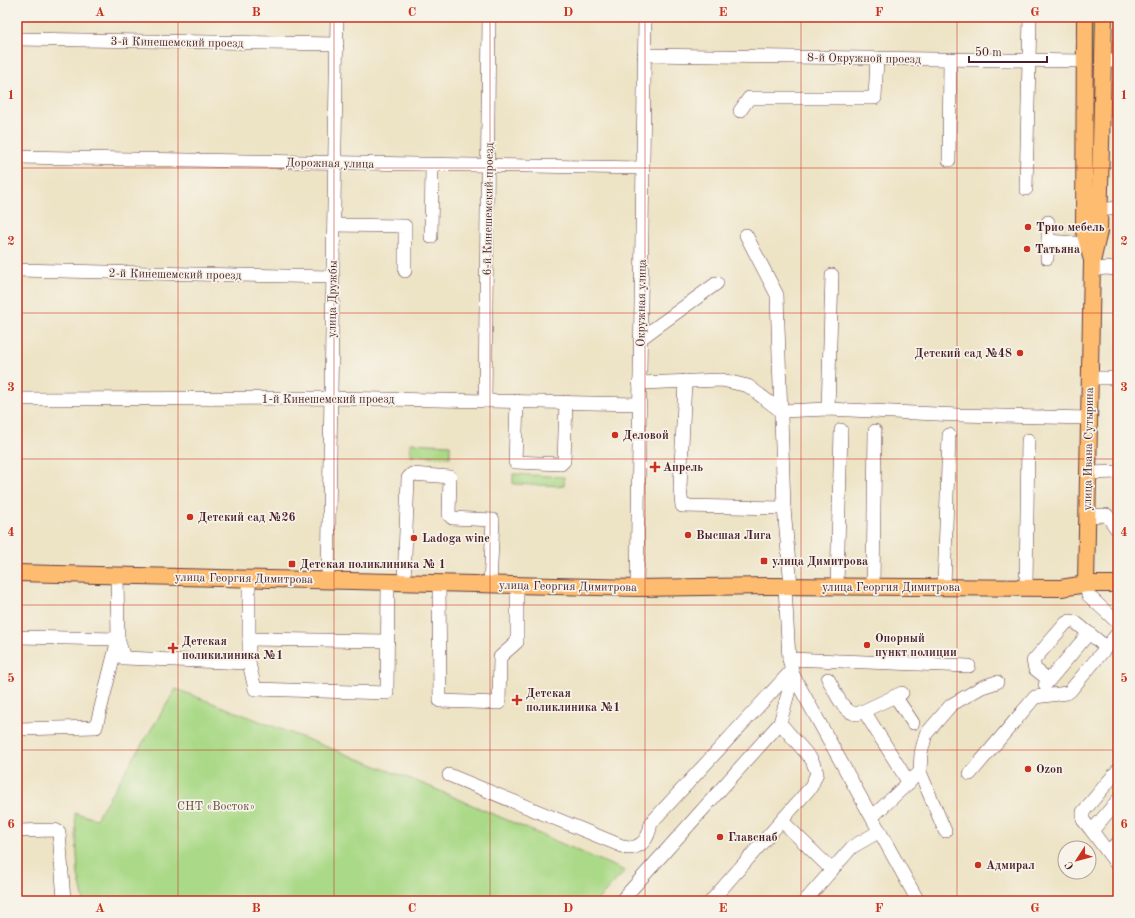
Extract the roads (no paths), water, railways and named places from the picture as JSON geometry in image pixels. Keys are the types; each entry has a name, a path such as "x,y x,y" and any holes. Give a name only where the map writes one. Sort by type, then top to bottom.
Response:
{"main road":[{"name":"улица Ивана Сутырина","path":"1085,17 1084,231 1092,266"},
{"name":"улица Ивана Сутырина","path":"1086,584 1092,266 1099,231 1110,61 1104,17"},
{"path":"1084,61 1110,61"},
{"name":"улица Георгия Димитрова","path":"17,573 637,588 873,586 1061,588 1086,584 1118,584"}],"street":[{"name":"улица Дружбы","path":"328,580 337,17"},
{"name":"6-й Кинешемский проезд","path":"485,401 489,166 489,17"},
{"name":"Окружная улица","path":"637,588 645,17"},
{"path":"1026,189 1030,17"},
{"name":"3-й Кинешемский проезд","path":"17,40 336,44"},
{"name":"8-й Окружной проезд","path":"644,55 1084,61"},
{"path":"740,111 749,98 875,98 877,58"},
{"path":"949,160 950,59"},
{"name":"Дорожная улица","path":"17,157 642,168"},
{"path":"431,237 432,165"},
{"path":"1100,210 1118,208"},
{"path":"1047,258 1048,222"},
{"path":"334,224 405,226 405,271"},
{"path":"621,901 780,723 791,668 777,295 746,235"},
{"path":"1048,242 1087,244"},
{"path":"1092,266 1118,269"},
{"name":"2-й Кинешемский проезд","path":"17,270 332,278"},
{"path":"828,409 832,275"},
{"path":"640,340 717,283"},
{"path":"1090,378 1118,378"},
{"path":"639,383 722,380 748,386 781,411 828,409 958,415 1089,418"},
{"path":"685,381 680,488 682,506 784,508"},
{"name":"1-й Кинешемский проезд","path":"17,399 330,398 639,404"},
{"path":"517,402 515,462 561,464 564,461 566,402"},
{"path":"837,586 840,430"},
{"path":"873,586 875,431"},
{"path":"944,587 949,435"},
{"path":"1026,587 1028,440"},
{"path":"1088,473 1118,472"},
{"path":"249,579 249,662 255,689 387,693 388,641 408,478 412,474 450,477 449,515 452,518 493,520 490,585"},
{"path":"1087,516 1107,515 1118,531"},
{"path":"17,729 96,727 118,639 117,575"},
{"path":"439,583 440,701 499,703 500,657 517,642 517,585"},
{"name":"улица Ивана Сутырина","path":"1086,584 1088,595 1118,623"},
{"path":"1049,680 1035,668 1033,661 1066,623 1070,621 1075,622 1106,647"},
{"path":"970,774 1089,633"},
{"path":"1035,696 1067,693 1118,633"},
{"path":"17,637 118,639"},
{"path":"118,639 124,658 249,662"},
{"path":"249,639 388,641"},
{"path":"449,775 627,848 636,848 645,842 651,823 791,668 969,666"},
{"path":"791,668 880,831 913,898"},
{"path":"828,679 846,710 851,714 857,714 899,695 913,723"},
{"path":"945,831 920,772 921,753 926,734 951,705 982,687 997,682"},
{"path":"864,711 909,783"},
{"path":"711,901 811,787 817,772 812,760 780,723"},
{"path":"1118,770 1083,812 1083,820 1118,866"},
{"path":"872,816 920,772"},
{"path":"1092,831 1118,800"},
{"path":"782,820 832,870"},
{"path":"17,831 55,830 59,832 64,901"},
{"path":"805,901 852,848 880,831"},
{"path":"1107,851 1118,843"}],"place":[{"name":"Трио мебель","path":"1028,227"},
{"name":"Татьяна","path":"1027,249"},
{"name":"Детский сад №48","path":"1020,353"},
{"name":"Деловой","path":"615,435"},
{"name":"Апрель","path":"655,467"},
{"name":"Детский сад №26","path":"190,517"},
{"name":"Высшая Лига","path":"688,535"},
{"name":"Ladoga wine","path":"414,538"},
{"name":"улица Димитрова","path":"764,561"},
{"name":"Детская поликлиника № 1","path":"292,564"},
{"name":"Опорный пункт полиции","path":"867,645"},
{"name":"Детская поликилиника №1","path":"173,648"},
{"name":"Детская поликлиника №1","path":"517,700"},
{"name":"Ozon","path":"1028,769"},
{"name":"Главснаб","path":"720,837"},
{"name":"Адмирал","path":"978,865"}],"park label":[{"name":"СНТ «Восток»","path":"216,806"}]}
